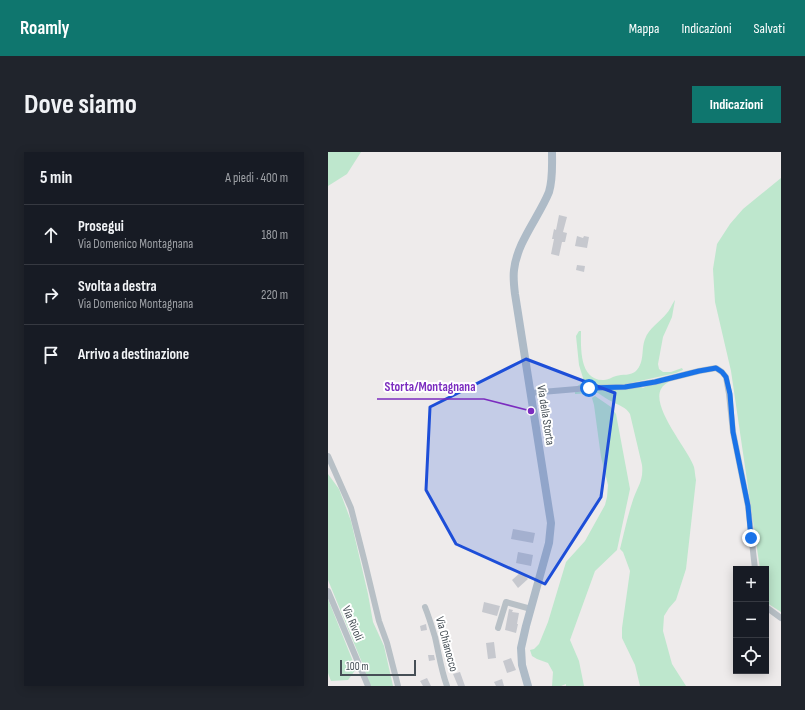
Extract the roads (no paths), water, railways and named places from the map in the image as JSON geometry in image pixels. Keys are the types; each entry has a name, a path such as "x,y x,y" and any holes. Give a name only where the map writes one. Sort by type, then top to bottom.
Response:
{"main road":[{"name":"Via della Storta","path":"528,686 522,665 521,648 549,543 551,529 513,278 516,259 521,245 549,191 552,172 552,152"}],"street":[{"path":"530,393 589,388 625,387 655,382 716,368 722,372 726,377 730,394 733,432 748,506 754,566"},
{"path":"328,456 351,508 379,621 387,642 398,686"},
{"name":"Via Rivoli","path":"328,591 368,686"},
{"path":"498,628 506,602 531,609"},
{"name":"Via Chianocco","path":"425,607 435,638 439,661 447,686"},
{"path":"769,609 781,618"}],"place":[{"name":"Storta/Montagnana","path":"531,411"}]}
